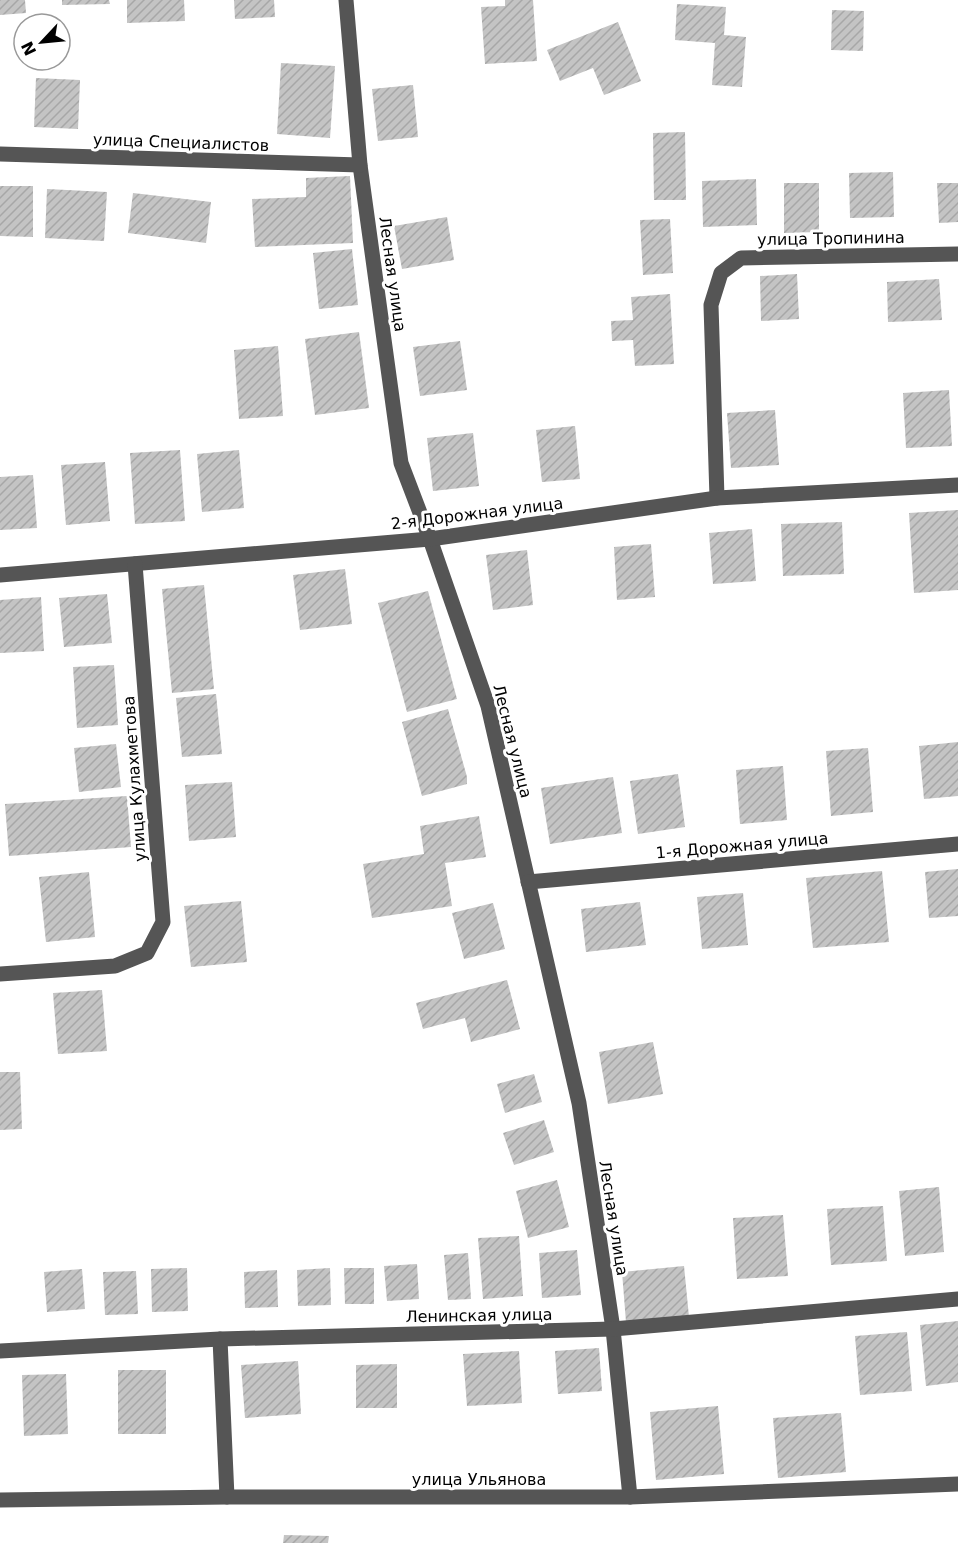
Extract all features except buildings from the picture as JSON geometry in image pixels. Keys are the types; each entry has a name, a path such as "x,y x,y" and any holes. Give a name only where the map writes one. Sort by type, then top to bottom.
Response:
{"street":[{"name":"Лесная улица","path":"346,0 360,165 401,463 488,706 579,1103 613,1329 630,1497"},
{"name":"улица Специалистов","path":"0,154 360,165"},
{"name":"улица Тропинина","path":"717,498 711,305 721,273 741,258 958,254"},
{"name":"2-я Дорожная улица","path":"0,575 430,539 717,498 958,485"},
{"name":"улица Кулахметова","path":"0,974 115,966 147,953 163,922 135,564"},
{"name":"1-я Дорожная улица","path":"528,882 958,843"},
{"name":"Ленинская улица","path":"0,1351 220,1339 613,1329 958,1299"},
{"path":"220,1339 227,1497"},
{"name":"улица Ульянова","path":"0,1500 227,1497 630,1497 958,1484"}]}
